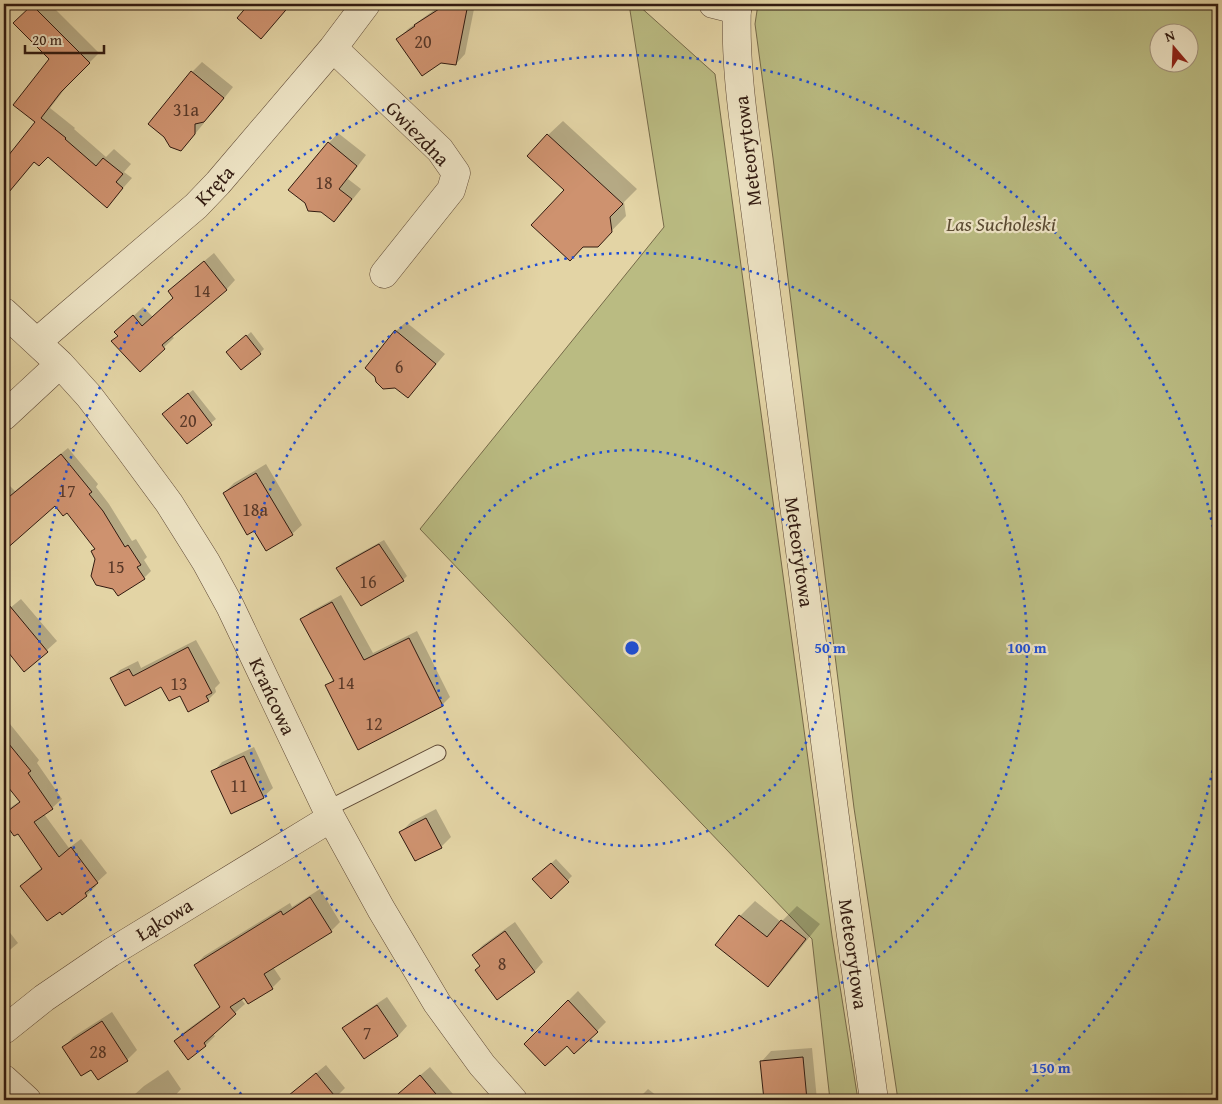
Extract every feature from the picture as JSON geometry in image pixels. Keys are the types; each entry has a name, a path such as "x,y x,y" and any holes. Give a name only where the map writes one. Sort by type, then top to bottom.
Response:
{"street":[{"name":"Kręta","path":"37,342 196,206 218,183 333,48 366,4"},
{"name":"Meteorytowa","path":"729,6 844,886 874,1100"},
{"name":"Gwiezdna","path":"333,48 440,150 456,173 451,190 384,274"},
{"name":"Krańcowa","path":"4,312 60,364 89,396 169,503 206,562 230,606 329,814 381,909 438,1003 482,1065 513,1100"},
{"path":"4,416 60,364"},
{"name":"Łąkowa","path":"4,1030 44,998 110,953 329,814"},
{"path":"4,1079 27,1100"}],"lane":[{"path":"329,814 438,753"}],"green space":[{"path":"629,4 637,4 715,74 832,936 858,1100 830,1100 812,939 420,529 664,227"},
{"name":"Las Sucholeski","path":"758,4 1218,4 1218,1100 898,1100 854,808 755,24"}],"building":[{"path":"249,4 291,4 261,39 237,18"},
{"path":"440,4 468,4 456,65 441,63 422,76 396,39 439,9"},
{"path":"32,5 90,63 61,92 41,118 96,166 103,158 123,174 116,182 123,188 107,208 48,157 39,166 34,162 4,198 4,161 35,122 13,105 49,59 13,23"},
{"path":"191,71 224,98 204,122 195,124 195,134 181,151 170,147 164,137 148,124"},
{"path":"547,134 623,204 610,217 612,232 598,247 583,247 570,261 531,225 564,190 527,156"},
{"path":"328,142 357,166 339,189 352,199 334,222 321,212 308,211 305,203 288,190"},
{"path":"204,261 227,290 162,345 165,349 140,372 111,341 118,336 114,332 133,315 142,326 173,298 168,291"},
{"path":"395,330 436,364 408,398 395,388 383,389 376,382 375,377 365,368"},
{"path":"246,335 261,354 241,370 226,352"},
{"path":"188,393 212,425 187,444 162,414"},
{"path":"61,454 92,492 89,494 103,511 125,547 128,545 141,565 137,567 145,579 118,596 113,589 96,585 91,576 95,559 91,551 95,549 67,513 63,516 55,506 4,551 4,501"},
{"path":"256,473 293,535 266,551 254,531 247,535 223,493"},
{"path":"379,544 404,581 361,606 336,568"},
{"path":"4,599 48,652 24,672 4,647"},
{"path":"332,602 364,660 409,638 443,706 358,750 325,685 334,681 300,619"},
{"path":"188,647 212,693 206,696 209,701 188,712 180,696 169,701 161,687 125,706 110,678 129,669 133,676"},
{"path":"4,738 31,771 28,773 53,809 34,822 59,857 71,847 98,883 85,893 87,896 62,915 60,912 47,921 20,886 42,869 18,834 14,836 4,822 4,814 20,802 4,782"},
{"path":"244,756 264,798 231,814 211,771"},
{"path":"426,818 442,848 415,861 399,832"},
{"path":"551,863 569,882 551,899 532,879"},
{"path":"310,897 332,932 264,974 273,989 248,1004 244,998 230,1007 236,1014 204,1043 206,1046 188,1060 174,1041 220,1007 194,965 281,911 283,915"},
{"path":"739,915 767,937 781,920 806,939 768,987 715,945"},
{"path":"505,931 535,972 497,1000 475,970 480,966 472,955"},
{"path":"568,1000 598,1032 574,1054 567,1046 545,1066 524,1044"},
{"path":"377,1005 398,1036 364,1059 342,1028"},
{"path":"102,1021 128,1061 98,1080 91,1070 81,1076 62,1047"},
{"path":"803,1057 807,1100 764,1100 760,1061"},
{"path":"316,1073 338,1100 283,1100"},
{"path":"420,1075 441,1100 391,1100"}]}
